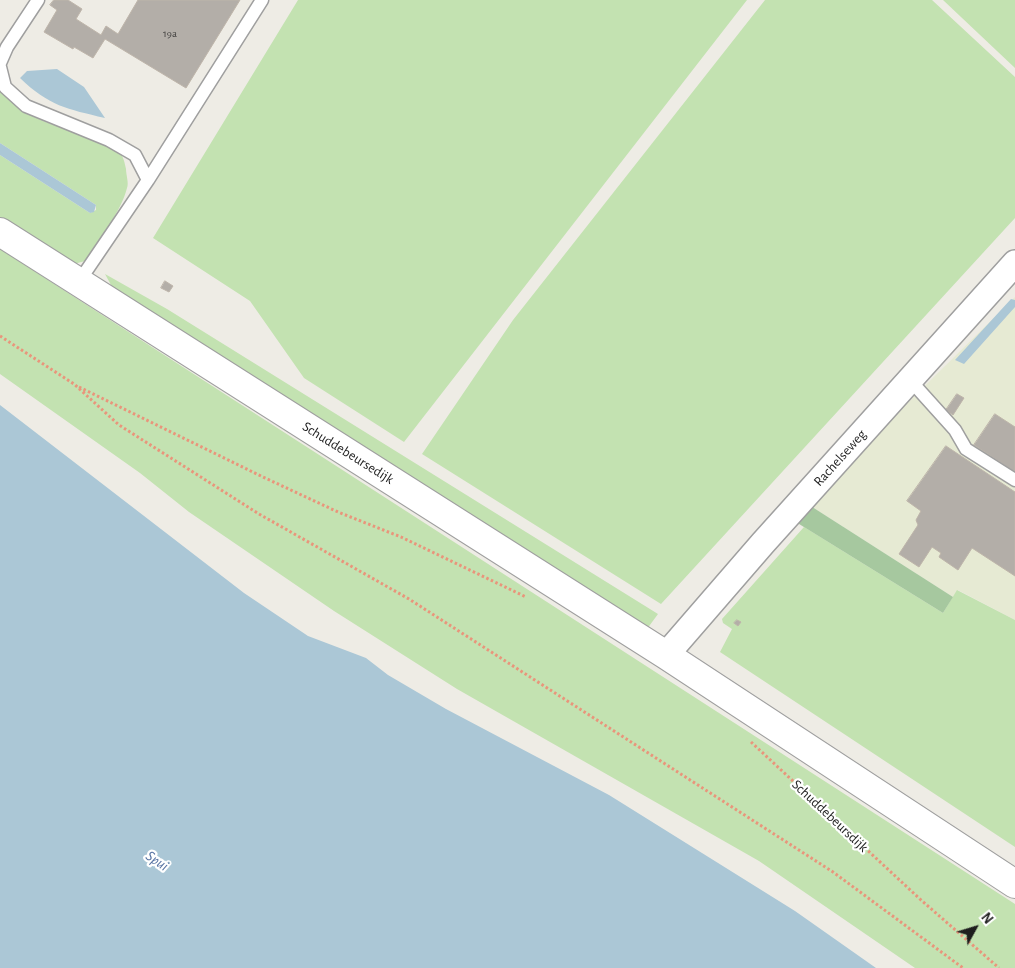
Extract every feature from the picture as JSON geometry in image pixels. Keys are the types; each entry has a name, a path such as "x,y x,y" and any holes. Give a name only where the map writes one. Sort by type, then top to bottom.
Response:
{"street":[{"name":"Schuddebeursedijk","path":"0,232 666,655 1015,884"},
{"name":"Rachelseweg","path":"666,655 763,543 910,380 1013,270"}],"lane":[{"path":"0,63 7,47 38,0"},
{"path":"78,283 148,180 262,0"},
{"path":"0,67 5,87 26,106 109,140 135,155 148,180"},
{"path":"910,380 956,430 966,449 1015,480"}],"path":[{"path":"0,336 74,384 263,477 338,512 401,537 534,600"},
{"path":"74,384 119,425 258,514 409,599 832,872 963,968"},
{"name":"Schuddebeursdijk","path":"748,739 921,900 999,968"}],"green space":[{"path":"298,0 747,0 404,442 304,378 250,301 153,238"},
{"path":"765,0 932,0 1015,77 1015,218 661,604 422,454 513,320"},
{"path":"943,0 1015,0 1015,68"},
{"path":"0,90 17,106 44,121 108,140 123,157 128,184 124,197 109,226 85,261 67,266 0,222 0,155 90,213 96,210 96,205 0,143"},
{"path":"0,249 1015,904 1015,968 915,968 759,861 457,689 334,611 189,512 140,473 0,374"},
{"path":"105,274 167,309 658,614 647,629 117,296"},
{"path":"1015,297 1015,620 958,590 953,597 806,503"},
{"path":"806,503 953,597 943,613 791,519"},
{"path":"804,527 943,613 957,590 1015,620 1015,847 720,652 732,629 723,623 722,619"}],"water":[{"path":"57,69 84,87 105,118 80,112 50,101 20,78 27,71"},
{"path":"0,143 96,205 94,212 90,213 0,155"},
{"path":"1011,299 1015,300 1015,307 964,364 955,360"},
{"name":"Spui","path":"0,405 244,593 308,636 366,658 388,675 446,709 609,795 795,911 876,968 0,968"}],"building":[{"path":"54,0 68,0 82,9 76,19 101,35 106,26 118,34 138,0 240,0 186,88 105,39 93,58 44,32 57,10 50,5"},
{"path":"165,281 173,286 169,292 161,288"},
{"path":"957,394 964,398 953,415 946,410"},
{"path":"995,414 1015,427 1015,472 974,445"},
{"path":"946,446 1015,492 1015,576 972,548 958,570 939,557 941,553 932,547 919,567 899,554 918,525 916,520 921,511 907,501"},
{"path":"737,620 741,622 738,626 734,623"}]}
